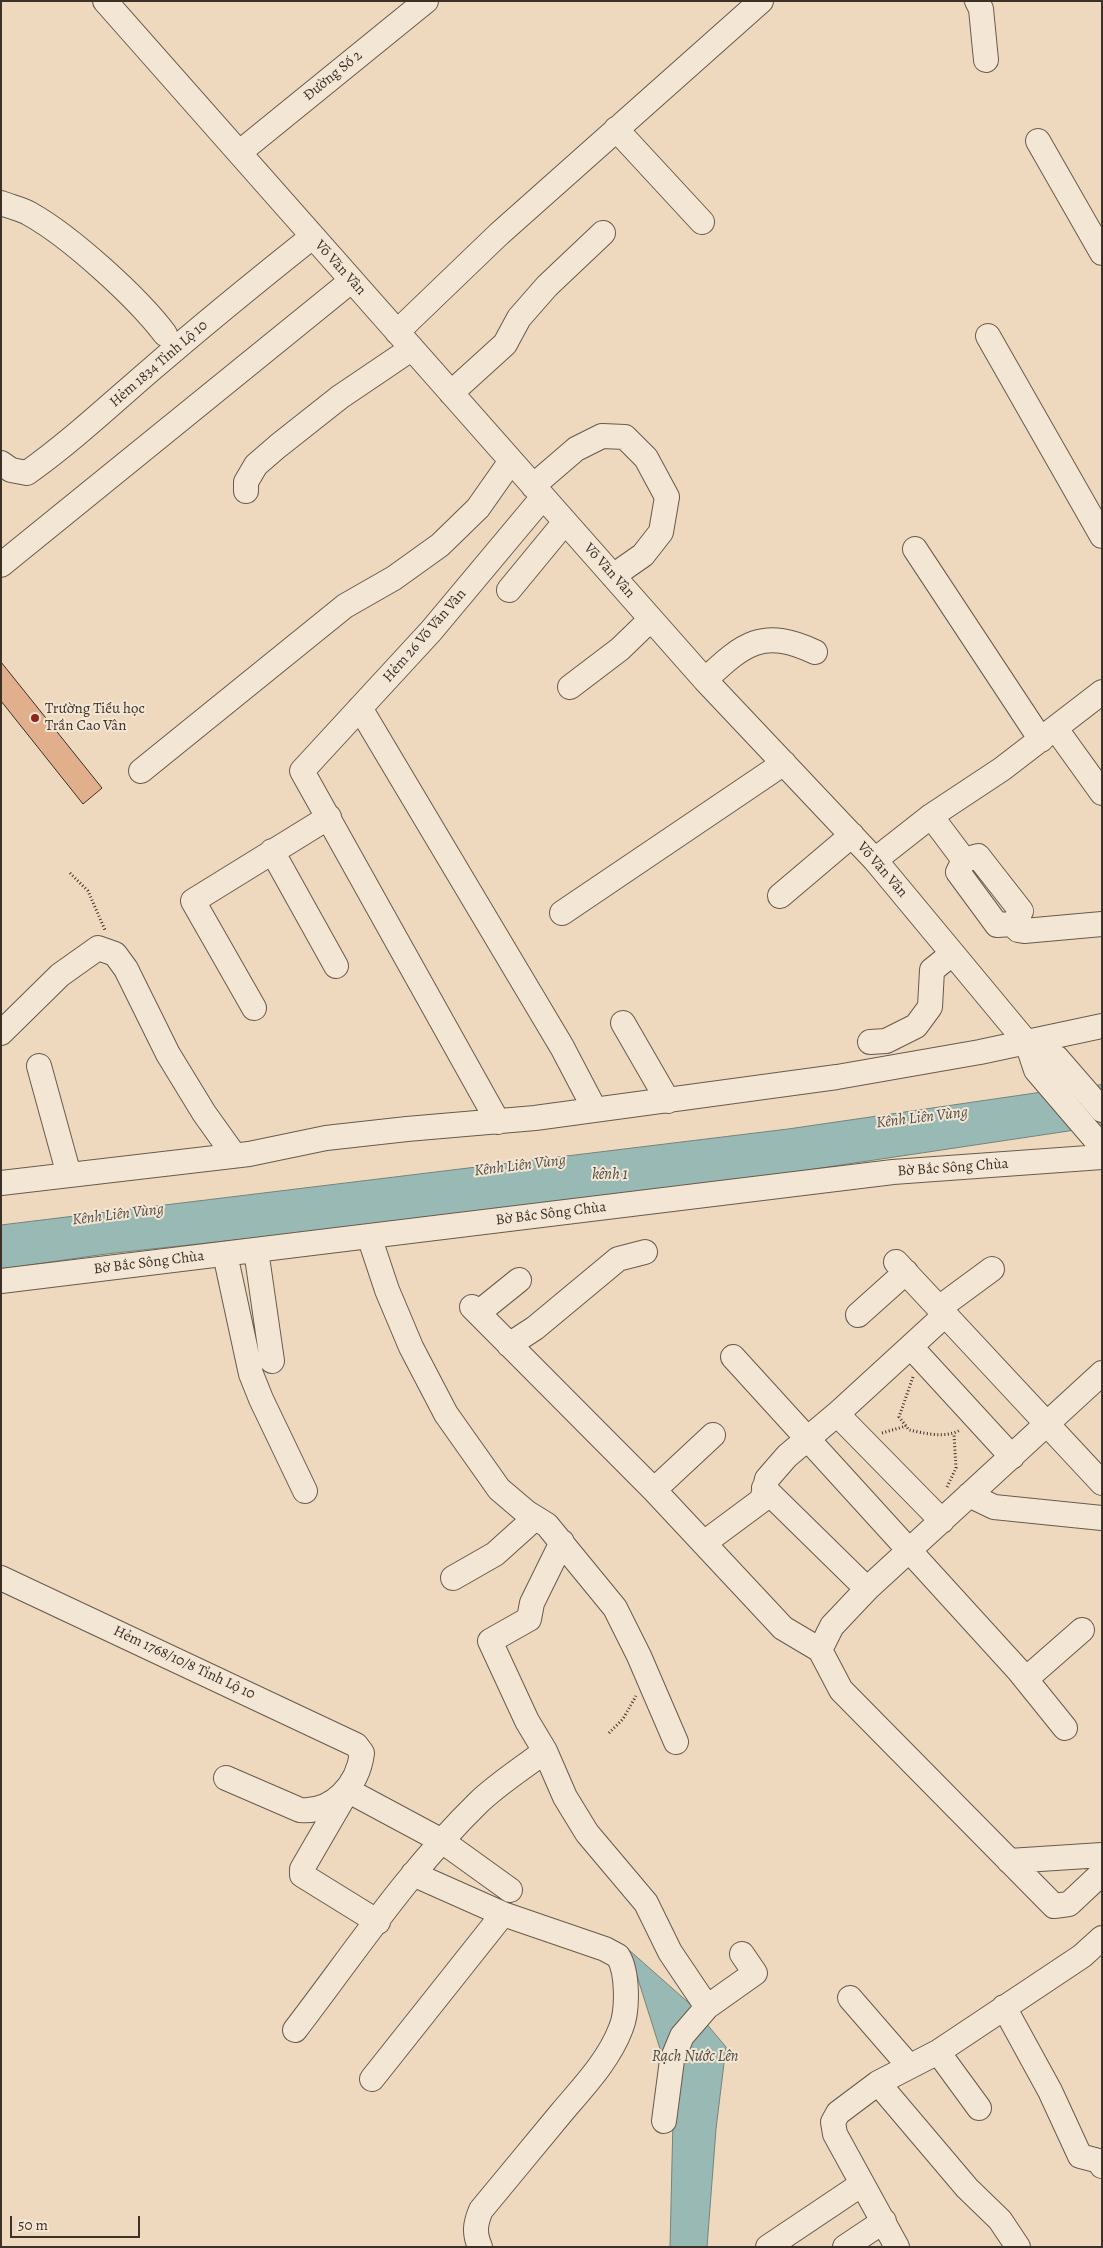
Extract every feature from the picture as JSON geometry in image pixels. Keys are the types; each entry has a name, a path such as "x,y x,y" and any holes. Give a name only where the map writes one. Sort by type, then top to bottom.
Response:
{"street":[{"name":"Võ Văn Vân","path":"105,1 705,680 874,860 1027,1043 1036,1070 1102,1150"},
{"name":"Đường Số 2","path":"240,152 426,1"},
{"path":"246,492 246,482 256,465 340,397 404,340 499,234 761,1"},
{"path":"977,1 981,9 986,60"},
{"path":"616,129 702,222"},
{"path":"1038,141 1102,253"},
{"path":"1,203 29,213 62,236 133,299 165,334"},
{"path":"451,394 505,344 519,318 547,286 603,233"},
{"name":"Hẻm 1834 Tỉnh Lộ 10","path":"1,462 11,470 27,473 92,422 235,297 312,237"},
{"path":"1,565 351,281"},
{"path":"988,336 1102,536"},
{"path":"538,491 576,449 602,436 624,437 646,458 667,497 661,532 643,555 613,576"},
{"path":"141,771 345,606 394,578 440,545 478,508 511,461"},
{"name":"Hẻm 26 Võ Văn Vân","path":"328,816 302,771 431,631 538,491"},
{"path":"509,590 565,522"},
{"path":"914,549 1049,734 1102,793"},
{"path":"570,687 620,649 651,619"},
{"path":"705,680 735,652 753,642 791,641 815,652"},
{"path":"874,860 931,816 1002,769 1102,692"},
{"path":"360,708 562,1047 595,1110"},
{"path":"562,912 784,763"},
{"path":"254,1008 192,901 328,816 498,1122"},
{"path":"931,816 964,860 978,856 1021,911 1013,924 1018,930 1102,924"},
{"path":"780,896 852,835"},
{"path":"272,851 336,966"},
{"path":"1,1033 60,975 98,948 115,954 126,969 168,1054 204,1113 234,1155"},
{"path":"870,1042 886,1042 916,1026 930,1007 932,970 952,954"},
{"path":"623,1022 668,1101"},
{"path":"1,1183 234,1155 326,1138 407,1128 498,1122 668,1101 837,1077 1027,1043 1102,1026"},
{"path":"1027,1043 1057,1058 1102,1110"},
{"path":"39,1066 69,1175"},
{"name":"Bờ Bắc Sông Chùa","path":"1,1281 894,1172 1102,1150"},
{"path":"369,1236 387,1290 411,1347 446,1414 499,1489 535,1518 547,1525 614,1608 639,1656 676,1742"},
{"path":"256,1250 272,1361"},
{"path":"510,1345 535,1328 618,1259 645,1252"},
{"path":"225,1254 251,1374 260,1399 305,1491"},
{"path":"858,1315 901,1267 1102,1483"},
{"path":"704,1543 762,1500 767,1478 782,1462 837,1414 917,1353 942,1312 992,1269"},
{"path":"519,1280 475,1310 654,1490 783,1628 820,1650 841,1690 1009,1861 1054,1906 1069,1904 1102,1873"},
{"path":"917,1353 1012,1457"},
{"path":"733,1357 809,1438 1026,1679 1065,1728"},
{"path":"820,1650 832,1626 867,1589 910,1550 934,1514 969,1495 1102,1374"},
{"path":"837,1414 934,1514"},
{"path":"654,1490 713,1435"},
{"path":"764,1488 867,1589"},
{"path":"969,1495 994,1507 1102,1518"},
{"path":"453,1578 496,1554 535,1518"},
{"path":"562,1542 532,1602 529,1620 490,1641 527,1721 545,1751 565,1797 587,1833 646,1903 670,1952 707,2008"},
{"name":"Hẻm 1768/10/8 Tỉnh Lộ 10","path":"1,1578 282,1708 356,1745 362,1754 361,1761 346,1792"},
{"path":"1026,1679 1082,1630"},
{"path":"295,2030 414,1874 442,1841 492,1790 545,1751"},
{"path":"226,1778 300,1810 312,1812 346,1792"},
{"path":"346,1792 442,1841 510,1890"},
{"path":"346,1792 302,1869 302,1875 378,1922"},
{"path":"1009,1861 1102,1855"},
{"path":"414,1874 503,1914 605,1949 618,1956 624,1983 626,2010 617,2037 600,2066 481,2210 476,2223 476,2237 480,2247"},
{"path":"372,2079 503,1914"},
{"path":"897,2247 835,2134 833,2122 838,2113 878,2084 938,2052 1082,1956 1102,1938"},
{"path":"664,2121 672,2060 682,2036 707,2008 755,1973 742,1954"},
{"path":"850,1998 909,2066"},
{"path":"1004,2007 1050,2092 1080,2156"},
{"path":"938,2052 979,2108"},
{"path":"878,2084 967,2188 1000,2220 1018,2247"},
{"path":"1080,2156 1102,2144"},
{"path":"1080,2156 1099,2161 1102,2166"},
{"path":"768,2247 862,2184"},
{"path":"845,2247 884,2221"}],"path":[{"path":"70,873 88,891 115,954"},
{"path":"917,1353 900,1417 909,1430 931,1434 954,1434 977,1419"},
{"path":"934,1514 956,1468 954,1434"},
{"path":"609,1733 623,1718 632,1699 643,1688 653,1690"}],"water":[{"name":"kênh 1","path":"1102,1085 1102,1126 620,1198 106,1254 1,1269 1,1225 788,1129"},
{"name":"Rạch Nước Lên","path":"629,1950 690,2004 726,2047 716,2129 707,2247 670,2247 673,2120 666,2068"}],"building":[{"path":"1,662 102,788 83,804 1,701"}],"place":[{"name":"Trường Tiểu học Trần Cao Vân","path":"35,718"}],"water label":[{"name":"Kênh Liên Vùng","path":"922,1118"},
{"name":"Kênh Liên Vùng","path":"520,1166"},
{"name":"Kênh Liên Vùng","path":"118,1215"}]}
